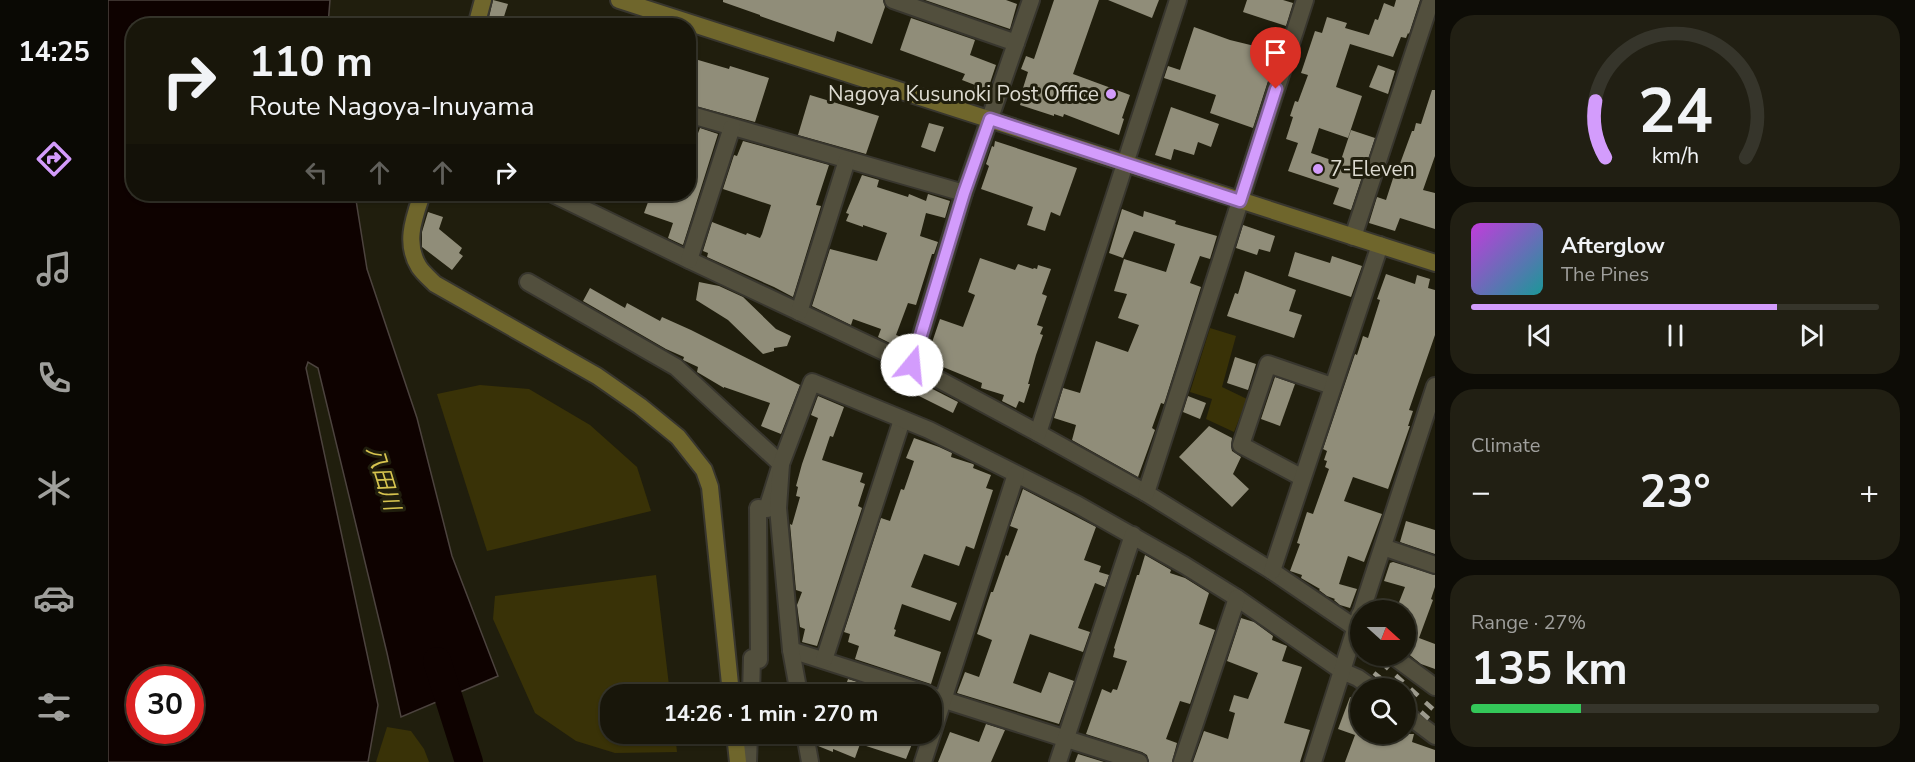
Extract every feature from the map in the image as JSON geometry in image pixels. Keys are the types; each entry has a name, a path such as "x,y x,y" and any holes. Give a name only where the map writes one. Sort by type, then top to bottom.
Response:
{"main road":[{"path":"478,18 483,0"},
{"path":"619,0 675,18"},
{"path":"696,25 1435,263"},
{"path":"420,201 412,224 410,247 419,267 435,284 597,376 640,405 678,437 704,470 710,487 730,684"},
{"path":"736,744 738,762"}],"street":[{"path":"912,365 964,193 1031,0"},
{"path":"1038,433 1178,0"},
{"path":"1146,493 1305,0"},
{"path":"1353,237 1431,0"},
{"path":"898,1 1016,43"},
{"path":"696,116 964,193"},
{"path":"689,260 732,127"},
{"path":"799,312 847,160"},
{"path":"585,201 689,260 912,365 1038,433 1146,493 1272,571 1350,615"},
{"path":"1272,571 1301,477 1380,245"},
{"path":"528,282 675,367 781,464"},
{"path":"1301,477 1241,445 1268,364 1332,386"},
{"path":"751,684 752,658 759,660 758,508 767,509 781,464 812,382 929,430 1078,504 1237,598 1342,671 1358,678"},
{"path":"1367,600 1435,386"},
{"path":"824,660 902,420"},
{"path":"781,464 778,508 791,650 797,684"},
{"path":"938,684 1016,474"},
{"path":"1058,762 1133,535"},
{"path":"1383,547 1435,565"},
{"path":"1182,762 1237,598"},
{"path":"1313,762 1350,649"},
{"path":"791,650 897,684"},
{"path":"1407,666 1435,687"},
{"path":"942,699 1139,762"},
{"path":"1416,722 1435,736"},
{"path":"748,762 749,744"},
{"path":"807,744 810,762"},
{"path":"923,762 926,744"}],"shaded area":[{"path":"1210,328 1236,336 1222,387 1247,399 1234,432 1206,419 1212,399 1190,392"},
{"path":"480,385 529,389 590,425 637,467 651,511 487,551 437,394"},
{"path":"656,575 669,684 600,684 600,744 676,744 677,752 615,753 576,741 535,713 493,619 495,596"},
{"path":"387,727 411,731 424,749 429,762 376,762"}],"water":[{"path":"108,0 330,0 329,18 126,18 126,201 356,201 367,269 417,418 452,556 498,676 401,717 318,368 308,362 306,368 378,705 368,762 108,762"}],"building":[{"path":"493,0 508,4 504,18 489,18"},
{"path":"723,0 883,0 885,7 872,44 837,31 834,42 723,2"},
{"path":"925,0 1006,0 1017,4 1010,29"},
{"path":"1054,0 1099,0 1073,74 1130,95 1119,135 1064,114 1063,117 1054,114 1054,116 1020,105 1019,101 1028,72 1021,69 1026,56 1034,59"},
{"path":"1108,0 1159,0 1152,18"},
{"path":"1247,0 1283,0 1293,3 1286,26 1243,12"},
{"path":"1396,0 1420,0 1409,34 1406,38 1401,37 1393,57 1350,44 1336,87 1362,96 1348,138 1319,128 1311,153 1340,163 1351,130 1375,138 1351,210 1333,204 1339,188 1288,171 1298,143 1286,139 1293,117 1290,116 1308,75 1301,73 1315,31 1322,33 1327,17 1347,23 1345,28 1369,35 1384,3 1394,7"},
{"path":"911,18 975,40 970,55 996,65 986,95 974,90 975,85 962,80 965,74 900,50"},
{"path":"1194,27 1230,40 1275,51 1273,58 1275,59 1253,128 1210,113 1216,95 1164,78 1168,66 1180,70"},
{"path":"696,59 729,69 730,66 769,78 755,122 696,106"},
{"path":"1378,65 1395,71 1388,94 1369,87"},
{"path":"1432,90 1435,90 1435,156 1423,190 1435,193 1435,229 1400,218 1395,231 1369,223 1377,197 1386,200 1412,131 1416,123 1421,124"},
{"path":"810,95 879,116 866,154 798,135"},
{"path":"1171,107 1219,124 1211,147 1198,142 1194,155 1174,149 1171,160 1155,155"},
{"path":"929,123 944,127 935,152 921,147"},
{"path":"700,128 718,134 683,245 668,238 673,223 644,213 648,201 696,201 696,138"},
{"path":"743,141 829,165 816,205 821,206 793,297 707,257 708,253 703,251 712,222 746,235 747,233 760,238 762,234 771,205 723,189 734,155 737,156"},
{"path":"995,141 1077,168 1060,216 1051,212 1045,231 1027,225 1033,207 981,189 989,166 986,164"},
{"path":"862,175 879,180 877,187 908,197 909,194 926,201 928,194 950,201 945,218 926,213 920,236 938,242 916,305 908,303 896,335 904,338 900,348 878,337 881,329 853,319 851,325 812,306 830,249 877,261 887,233 846,221 849,214 846,213"},
{"path":"1122,209 1143,217 1144,211 1176,221 1175,224 1217,236 1210,259 1200,256 1190,283 1201,287 1164,404 1161,403 1152,428 1155,430 1138,477 1072,440 1076,425 1054,418 1063,388 1080,393 1096,341 1128,352 1139,325 1118,318 1127,294 1114,291 1124,259 1166,272 1175,244 1134,231 1123,258 1109,253"},
{"path":"428,212 443,217 439,229 462,248 459,253 463,256 452,270 422,247 422,232"},
{"path":"1243,225 1275,236 1270,252 1259,249 1257,255 1236,248"},
{"path":"1295,252 1330,263 1332,256 1362,266 1351,297 1288,276"},
{"path":"980,258 1015,270 1018,264 1033,269 1037,269 1038,265 1051,269 1042,294 1047,296 1037,325 1043,327 1040,334 1043,335 1024,403 1019,401 1016,408 1002,401 1004,395 981,388 982,383 926,360 940,319 963,327 975,295 968,292"},
{"path":"1245,271 1296,290 1289,311 1302,315 1294,338 1227,316 1235,293 1238,294"},
{"path":"1386,274 1415,284 1417,275 1430,279 1428,288 1435,290 1435,335 1409,410 1413,411 1408,426 1410,426 1388,489 1353,477 1344,501 1382,514 1364,562 1348,556 1339,584 1357,589 1353,600 1350,600 1350,608 1340,605 1335,599 1301,578 1302,575 1290,571 1300,544 1297,543 1307,512 1313,514 1329,469 1325,467 1327,461 1324,460 1327,451 1323,449 1355,354 1357,355 1363,336 1368,338 1380,300 1377,299"},
{"path":"699,282 719,286 743,297 776,329 791,336 787,346 774,348 774,351 763,354 728,320 696,300"},
{"path":"590,288 625,308 627,303 660,321 662,317 691,330 800,385 781,434 761,426 770,403 724,388 697,372 698,367 683,360 684,357 583,301"},
{"path":"1235,357 1256,364 1248,390 1227,383"},
{"path":"909,377 958,402 953,413 903,388"},
{"path":"1275,377 1295,384 1280,426 1261,419"},
{"path":"818,396 844,407 833,437 830,436 822,460 863,473 860,482 865,484 858,506 862,508 817,646 802,642 805,629 800,627 797,605 802,592 796,590 790,524 792,525 800,497 796,496 798,487 796,486 818,418 811,415"},
{"path":"1188,396 1206,403 1200,419 1183,412"},
{"path":"1209,426 1232,438 1232,451 1241,457 1233,474 1249,489 1232,507 1179,457"},
{"path":"914,438 939,447 952,453 951,457 973,464 973,468 991,475 986,488 993,490 974,549 966,546 959,566 924,554 911,587 957,603 950,621 902,604 894,629 896,630 894,636 941,652 931,684 855,659 859,646 848,642 850,634 844,632 881,518 890,521 901,489 904,490 914,461 906,458"},
{"path":"1023,489 1096,527 1084,560 1101,566 1099,572 1109,575 1105,587 1095,583 1078,628 1090,632 1083,652 1030,634 1013,683 1041,693 1049,672 1074,681 1059,724 957,693 965,672 979,677 992,640 977,634 991,592 993,592 1018,529 1010,526"},
{"path":"1406,521 1435,530 1435,554 1400,542"},
{"path":"1145,555 1171,570 1170,573 1185,578 1209,593 1199,624 1215,630 1190,704 1180,701 1166,739 1177,743 1172,762 1149,762 1147,755 1142,752 1086,734 1102,689 1111,693 1113,689 1117,690 1127,661 1113,657 1114,648"},
{"path":"1390,563 1435,575 1435,587 1431,599 1433,600 1419,638 1435,644 1435,669 1416,660 1416,600 1400,600 1405,587 1384,581"},
{"path":"1241,618 1254,622 1273,636 1272,640 1287,646 1282,661 1302,667 1284,723 1310,730 1300,762 1193,762 1204,731 1228,739 1235,713 1229,711 1234,695 1248,699 1258,673 1227,661"},
{"path":"848,679 864,684 846,684"},
{"path":"1350,697 1350,733 1338,729"},
{"path":"986,724 1005,730 991,762 938,762 950,732 979,742"},
{"path":"1416,743 1435,750 1435,762 1345,762 1352,744"},
{"path":"818,744 860,744 855,758 818,746"},
{"path":"860,744 912,744 906,759"},
{"path":"1078,754 1104,762 1075,762"}],"waterway":[{"name":"八田川","path":"437,661 469,762"}],"railway":[{"path":"1385,666 1435,711"},
{"path":"1374,673 1380,678"},
{"path":"1416,708 1435,724"}],"place":[{"name":"Nagoya Kusunoki Post Office","path":"1111,94"},
{"name":"7-Eleven","path":"1318,169"}],"route":[{"path":"912,365 964,193 990,119 1240,201 1276,89"}]}
